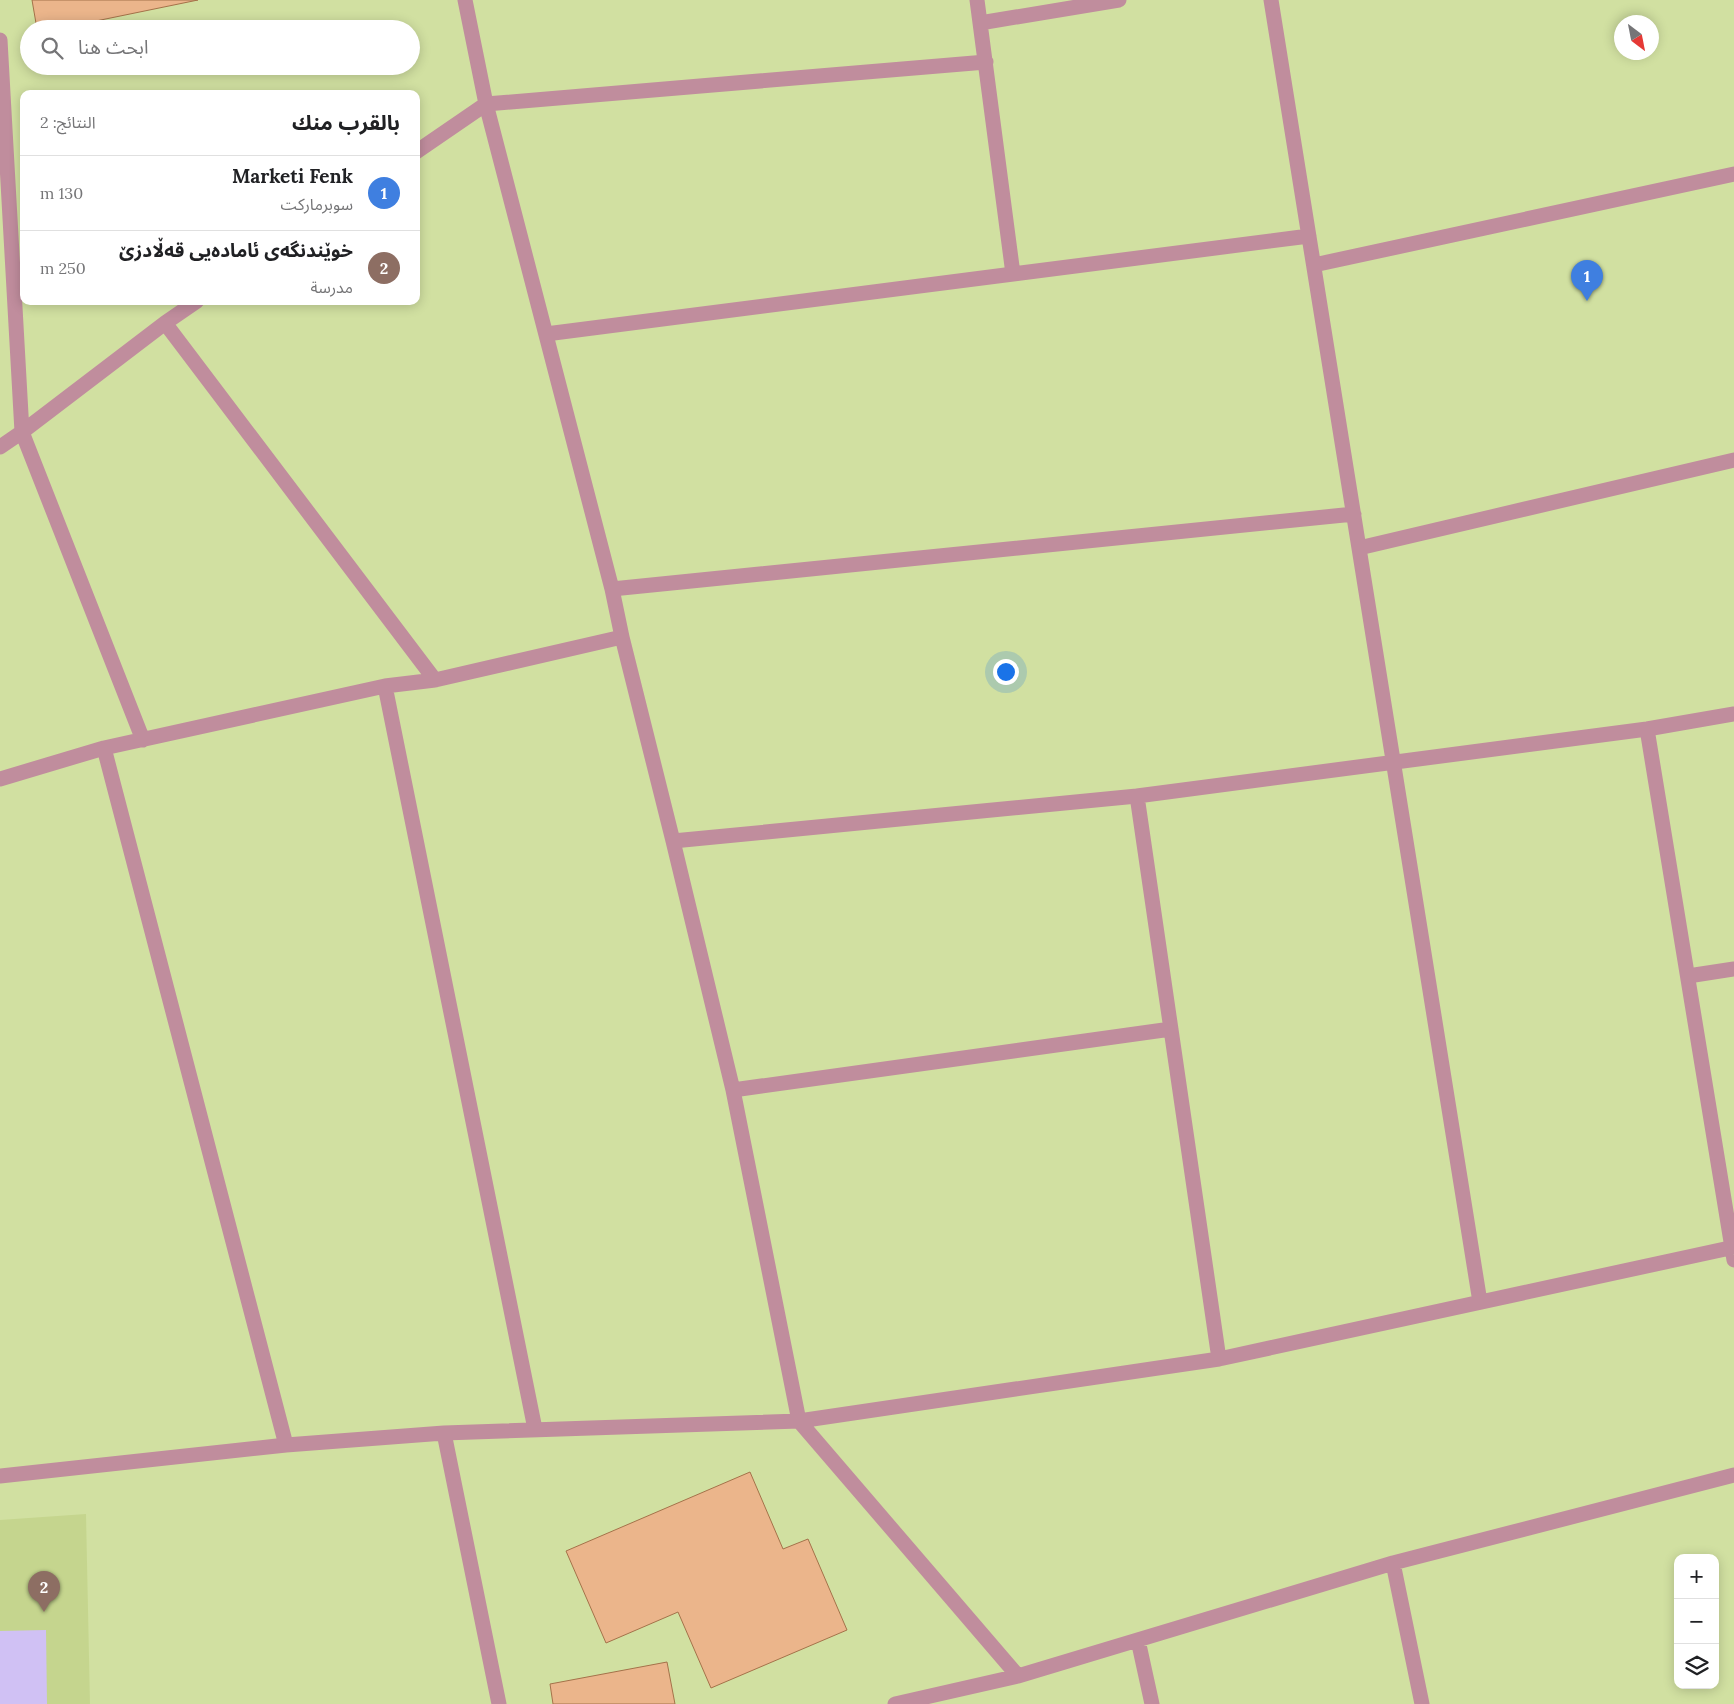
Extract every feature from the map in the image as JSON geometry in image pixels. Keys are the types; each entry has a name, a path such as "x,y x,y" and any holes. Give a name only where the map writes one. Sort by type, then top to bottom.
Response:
{"street":[{"path":"465,0 486,104 612,589 622,637 733,1090 799,1420 1018,1676"},
{"path":"977,0 1013,274"},
{"path":"980,23 1119,0"},
{"path":"1271,0 1480,1302"},
{"path":"0,40 22,432 143,740"},
{"path":"420,149 486,104 986,62"},
{"path":"1314,264 1734,174"},
{"path":"546,334 1309,236"},
{"path":"0,447 191,305"},
{"path":"164,324 435,680"},
{"path":"1359,548 1734,460"},
{"path":"612,589 1354,514"},
{"path":"0,779 104,748 384,686 435,680 622,637"},
{"path":"384,686 535,1429"},
{"path":"673,841 1138,796 1647,729 1734,714"},
{"path":"0,1474 286,1445 444,1433 799,1420 1219,1359 1480,1302 1733,1251 1647,729"},
{"path":"104,748 286,1445"},
{"path":"1138,796 1219,1359"},
{"path":"1688,976 1734,968"},
{"path":"733,1090 1171,1029"},
{"path":"444,1433 499,1704"},
{"path":"895,1704 1018,1676 1393,1563 1734,1475"},
{"path":"1393,1563 1422,1704"},
{"path":"1138,1640 1152,1704"}],"shaded area":[{"path":"86,1514 90,1704 0,1704 0,1520"},
{"path":"46,1630 47,1704 0,1704 0,1631"}],"building":[{"path":"32,0 198,0 101,20 35,20"},
{"path":"750,1472 783,1549 808,1539 847,1630 711,1688 678,1612 606,1643 566,1551"},
{"path":"667,1662 675,1704 553,1704 550,1684"}],"place":[{"name":"Marketi Fenk","path":"1587,301"},
{"name":"خوێندنگەی ئامادەیی قەڵادزێ","path":"44,1612"}]}
